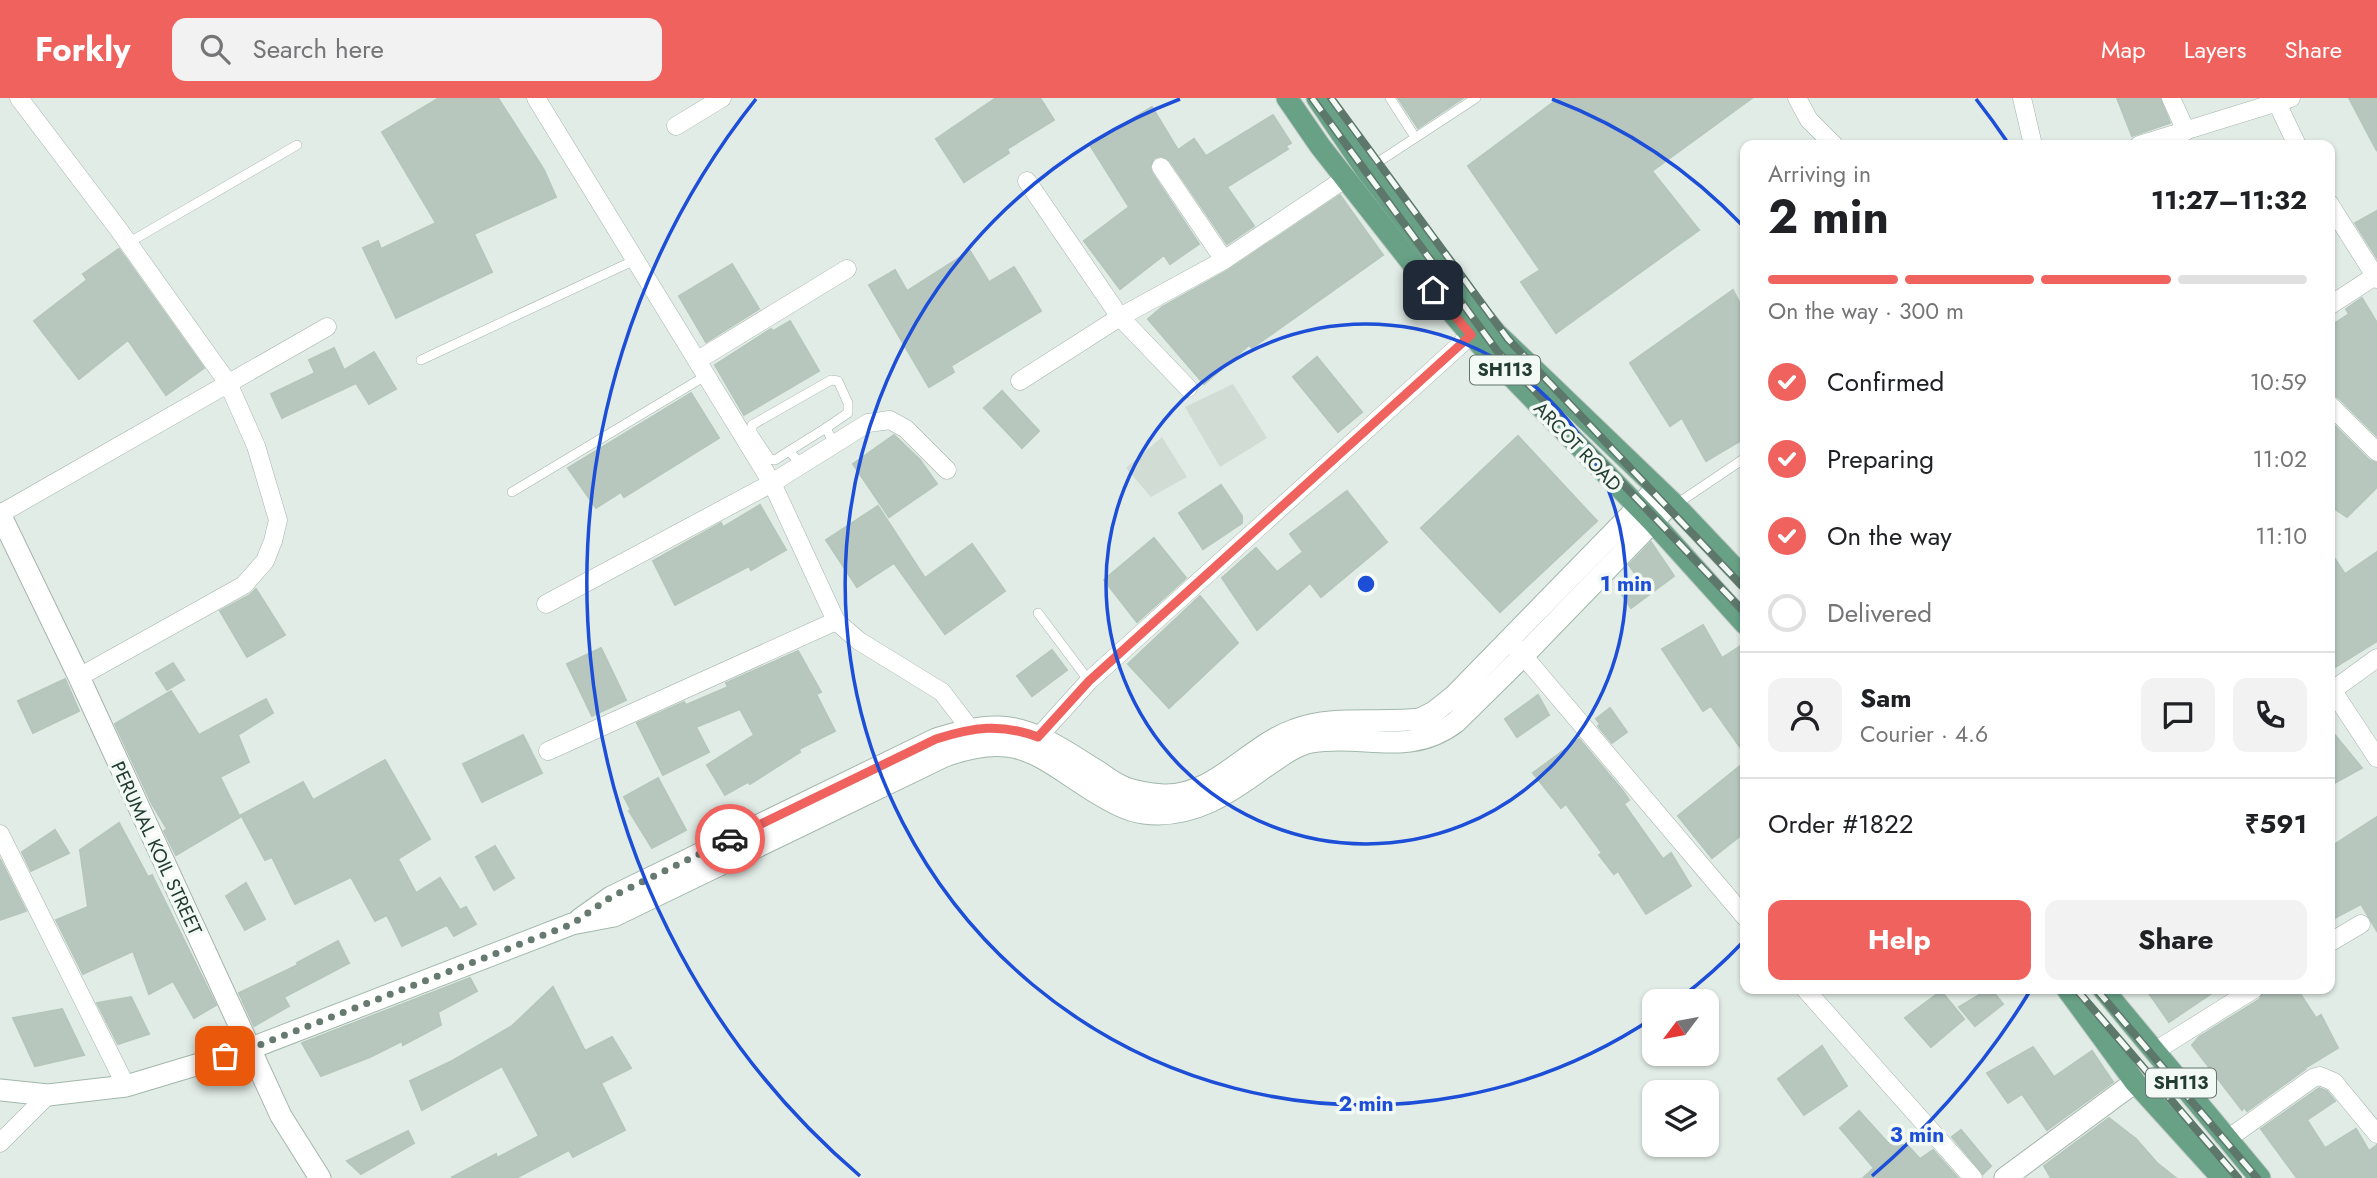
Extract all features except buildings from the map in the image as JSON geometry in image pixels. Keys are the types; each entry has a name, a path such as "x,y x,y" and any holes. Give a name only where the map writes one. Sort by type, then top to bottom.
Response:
{"main road":[{"name":"ARCOT ROAD","path":"1287,98 1320,146 1471,335 1645,515 1740,619"},
{"name":"ARCOT ROAD","path":"1317,98 1366,170 1459,290 1497,334 1665,495 1740,574"},
{"path":"0,1090 48,1095 126,1086 249,1049 572,924 614,916 945,757 974,738 1005,744 1032,743 1126,788 1166,795 1203,787 1272,740 1296,729 1320,723 1420,719 1454,696 1509,639 1665,495"},
{"name":"PERUMAL KOIL STREET","path":"0,514 79,677 281,1116 320,1178"},
{"path":"1032,743 1102,797 1139,812 1154,814 1193,809 1212,802 1294,748 1311,742 1411,742 1434,736 1455,722 1523,656 1645,515"},
{"name":"SH113","path":"2071,994 2135,1082 2222,1178"},
{"name":"SH113","path":"2107,994 2260,1178"},
{"path":"2005,1178 2135,1082"}],"street":[{"path":"19,98 128,243 228,383 256,446 278,520 265,561 244,585 79,677"},
{"path":"536,98 772,483 836,621 859,641 942,692 974,738"},
{"path":"676,126 722,98"},
{"path":"1797,98 1809,120 1829,140"},
{"path":"2022,98 2032,140"},
{"path":"2171,98 2186,131"},
{"path":"2156,140 2284,101 2296,140"},
{"path":"1161,167 1224,260"},
{"path":"1020,381 1120,317 1224,260 1346,178"},
{"path":"1027,181 1120,317 1188,388"},
{"path":"2335,212 2376,277 2335,302"},
{"path":"702,367 846,269"},
{"path":"0,514 327,327"},
{"path":"1032,743 1089,681 1471,335"},
{"path":"2335,410 2377,452"},
{"path":"546,604 772,483 795,458 830,436 868,423 890,420 906,429 947,470"},
{"path":"548,751 836,621"},
{"path":"1509,639 1740,911"},
{"path":"2335,684 2377,658"},
{"path":"2335,693 2377,758"},
{"path":"0,834 126,1086"},
{"path":"2335,939 2361,924"},
{"path":"1809,994 1973,1178"},
{"path":"2155,1051 2246,994"},
{"path":"2226,1140 2313,1078 2320,1076 2334,1082 2377,1134"},
{"path":"0,1143 48,1095"}],"lane":[{"path":"1390,98 1415,137"},
{"path":"1366,170 1476,98"},
{"path":"128,243 297,145"},
{"path":"421,360 636,260"},
{"path":"512,492 702,367"},
{"path":"795,458 770,459 752,432 752,425 831,380 838,382 848,403 848,413 830,436"},
{"path":"1665,495 1681,501 1740,461"},
{"path":"1038,613 1089,681"}],"shaded area":[{"path":"1233,384 1267,438 1220,467 1185,407"},
{"path":"1162,437 1187,477 1151,497 1126,468"}],"railway":[{"path":"1312,98 1498,352 1740,608"},
{"path":"1331,98 1508,339 1740,584"},
{"path":"2080,994 2238,1178"},
{"path":"2100,994 2257,1178"}],"way so far":[{"path":"225,1056 572,924 611,897 730,839"}],"route":[{"path":"730,839 936,739 987,727 1017,729 1038,737 1089,681 1471,335 1433,290"}]}
